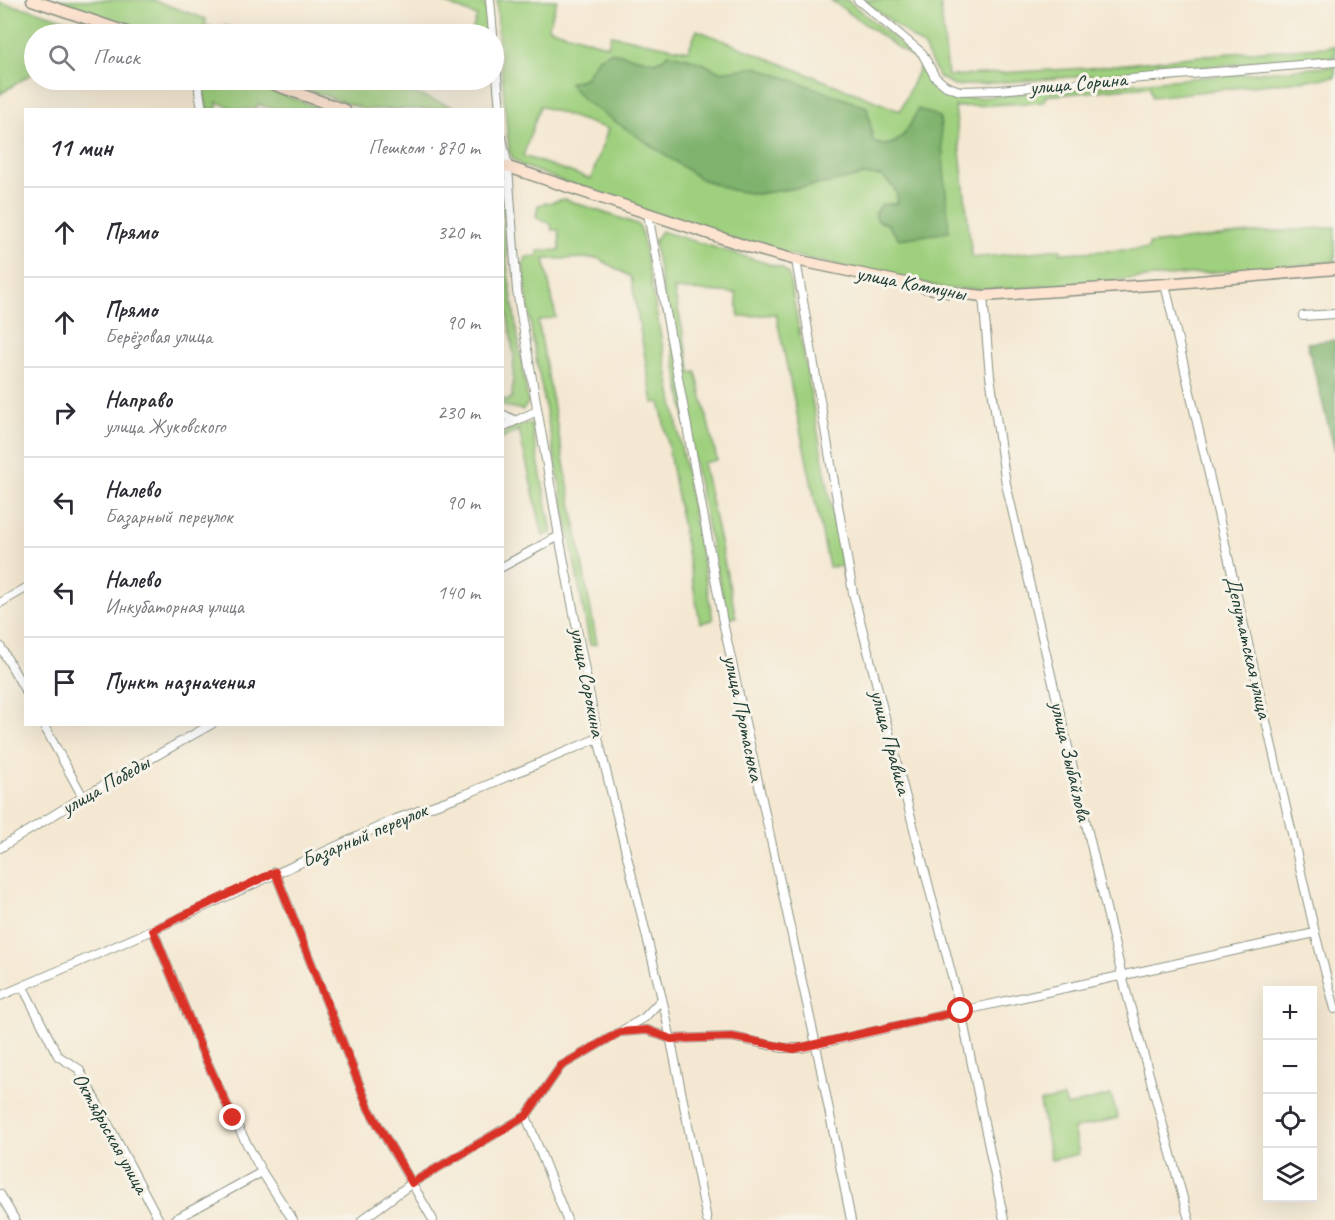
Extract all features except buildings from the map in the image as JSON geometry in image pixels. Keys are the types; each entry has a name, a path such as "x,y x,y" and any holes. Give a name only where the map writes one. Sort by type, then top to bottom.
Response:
{"street":[{"path":"32,0 103,24"},
{"path":"490,0 492,24"},
{"name":"улица Сорина","path":"858,0 922,53 940,82 960,91 998,90 1335,62"},
{"path":"199,90 202,108"},
{"path":"289,90 339,108"},
{"path":"498,90 500,108"},
{"name":"улица Коммуны","path":"505,166 752,248 796,260 948,292 983,296 1165,284 1335,269"},
{"name":"улица Сорокина","path":"505,166 517,291 559,536 598,738 662,999 707,1220"},
{"name":"улица Протасюка","path":"648,214 723,622 816,1045 851,1220"},
{"name":"улица Правика","path":"796,260 853,593 961,1011 1004,1220"},
{"name":"Депутатская улица","path":"1165,284 1315,933 1335,1009"},
{"name":"улица Зыбайлова","path":"983,296 990,376 1006,484 1122,976 1190,1220"},
{"path":"1303,316 1335,314"},
{"path":"504,426 537,411"},
{"path":"504,415 514,420"},
{"path":"504,566 559,536"},
{"path":"0,603 24,589"},
{"path":"0,646 24,688"},
{"path":"44,726 83,797"},
{"name":"улица Победы","path":"0,848 83,797 208,726"},
{"name":"Базарный переулок","path":"0,996 153,930 275,872 396,819 471,792 598,738"},
{"path":"275,872 369,1109 433,1220"},
{"path":"153,930 203,1053 261,1173 293,1220"},
{"path":"620,1032 647,1030 671,1039 732,1037 794,1049 1315,933"},
{"name":"Октябрьская улица","path":"23,987 58,1056 79,1069 159,1220"},
{"path":"362,1220 412,1183 526,1116 561,1066 644,1018 662,999"},
{"path":"526,1116 567,1220"},
{"path":"174,1220 261,1173"},
{"path":"0,1194 15,1220"}],"green space":[{"path":"52,0 153,0 206,19 205,24 122,24"},
{"path":"437,0 481,1 486,7 488,24 474,24 477,16"},
{"path":"497,0 557,0 548,28 608,46 611,35 688,51 697,30 900,111 921,64 831,0 847,0 920,60 934,88 952,97 978,98 1335,66 1335,77 1152,97 1150,86 1045,96 1045,102 955,107 972,258 1061,249 1061,253 1148,249 1149,244 1335,227 1335,262 1011,289 950,289 817,261 686,226 523,166 514,160 509,151 503,90 504,24 498,24","holes":["611,52 655,62 664,58 686,57 720,72 736,70 867,107 873,142 882,145 902,137 918,109 894,230 887,224 898,198 894,188 882,176 864,175 757,194 569,83 585,78","540,106 608,129 591,179 523,156"]},
{"path":"864,0 940,0 948,76 1088,68 1219,54 1335,46 1335,57 954,86 938,76 924,47"},
{"path":"0,3 34,10 78,24 24,24 24,78 0,94"},
{"path":"611,52 655,62 669,53 702,63 720,72 756,67 867,107 873,142 882,145 889,145 902,137 918,109 940,117 949,232 899,239 887,224 878,221 875,214 881,205 897,203 898,199 896,191 882,176 864,175 829,183 756,194 731,190 701,179 583,100 569,83 585,78 598,58"},
{"path":"203,90 269,90 321,108 270,108 258,104 256,108 232,108 217,102 217,108 207,108"},
{"path":"308,90 404,90 456,108 361,108"},
{"path":"504,196 506,203 507,267 528,403 523,410 504,406 504,400 507,401 512,397 514,356 506,305 504,304"},
{"path":"564,199 637,224 641,229 713,620 700,623 660,402 653,403 631,277 598,258 544,259 556,317 538,321 597,644 590,645 533,342 523,266 526,257 538,256 538,251 560,250 559,230 552,230 551,224 536,217 538,205"},
{"path":"661,231 782,268 789,275 847,591 841,566 829,567 776,314 739,317 736,293 674,289 691,373 696,372 717,460 703,463 736,617 727,619 687,428 654,242"},
{"path":"1335,340 1335,451 1307,343"},
{"path":"531,423 552,533 543,536 519,430 504,438 504,432 518,425"},
{"path":"1111,1095 1118,1118 1073,1129 1079,1154 1051,1160 1040,1102 1064,1097 1067,1106"}],"route":[{"path":"233,1118 203,1053 153,930 275,872 369,1109 412,1183 526,1116 561,1066 620,1032 647,1030 671,1039 732,1037 794,1049 961,1011"}]}
